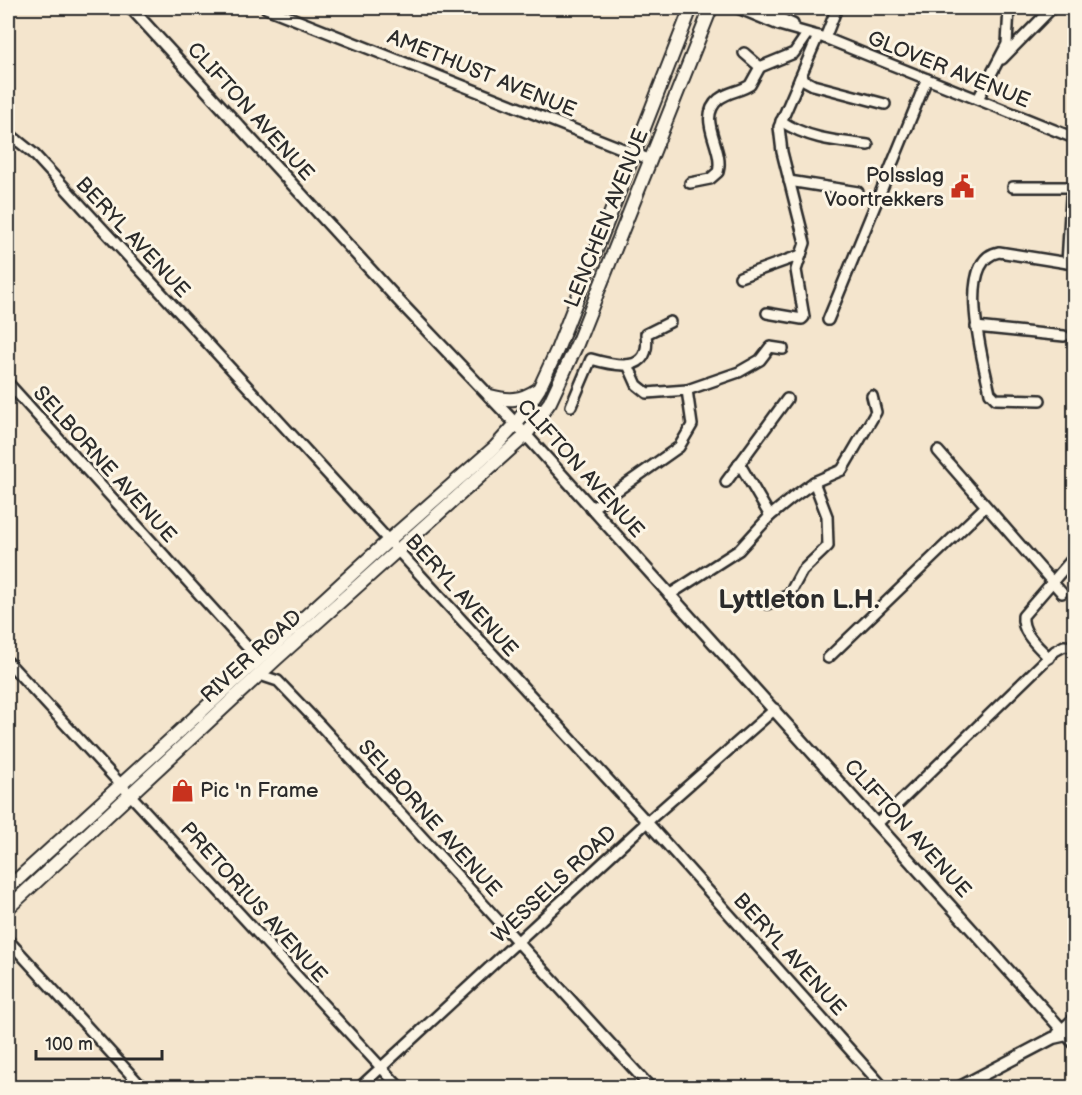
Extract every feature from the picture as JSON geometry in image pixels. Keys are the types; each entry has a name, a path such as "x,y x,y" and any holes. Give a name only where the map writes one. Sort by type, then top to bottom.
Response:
{"main road":[{"name":"LENCHEN AVENUE","path":"516,424 538,389 557,350 636,154 691,8"},
{"name":"LENCHEN AVENUE","path":"525,436 550,402 571,358 711,8"},
{"path":"490,396 509,401 521,399 538,389"},
{"name":"RIVER ROAD","path":"8,888 126,788 257,669 387,541 495,447 516,424"},
{"name":"RIVER ROAD","path":"270,656 398,550 525,436"},
{"name":"RIVER ROAD","path":"8,908 126,788"}],"street":[{"name":"CLIFTON AVENUE","path":"131,8 399,301 516,424 999,958 1071,1030 1074,1043"},
{"name":"AMETHUST AVENUE","path":"266,8 651,160"},
{"name":"GLOVER AVENUE","path":"738,8 927,79 1074,138"},
{"name":"GLOVER AVENUE","path":"757,8 815,36"},
{"path":"690,183 710,179 718,172 719,154 709,122 713,107 722,97 750,85 760,68 794,53 815,36 837,8"},
{"path":"978,99 1000,61 1008,38 1009,8"},
{"path":"1000,61 1052,8"},
{"path":"766,313 804,318 796,270 806,243 780,140 781,121 815,36"},
{"path":"744,53 760,68"},
{"path":"800,78 813,85 885,104"},
{"path":"828,320 927,79"},
{"path":"781,121 795,130 814,137 868,145"},
{"name":"BERYL AVENUE","path":"8,133 33,153 387,541 398,550 647,822 884,1088"},
{"path":"789,181 858,192"},
{"path":"1013,187 1073,191 1071,264 1008,252 992,253 981,264 975,287 973,306 976,327 991,396 996,399 1040,400"},
{"path":"741,276 801,255"},
{"path":"571,406 591,359 620,367 635,363 646,351 646,334 670,322"},
{"path":"976,327 1064,336"},
{"path":"628,366 637,385 647,393 687,390 739,372 760,360 770,347 783,349"},
{"name":"SELBORNE AVENUE","path":"8,383 249,648 257,669 278,681 651,1088"},
{"path":"591,508 679,447 692,425 687,390"},
{"path":"669,595 739,550 770,516 814,482 837,473 845,465 876,412 872,396"},
{"path":"726,482 787,399"},
{"path":"938,451 1062,593"},
{"path":"739,463 770,516"},
{"path":"767,604 789,595 802,571 828,546 826,516 814,482"},
{"path":"828,657 985,507"},
{"path":"1049,658 1022,624 1028,610 1074,557"},
{"path":"878,823 1059,648 1074,647"},
{"path":"249,648 270,656 278,681"},
{"name":"PRETORIUS AVENUE","path":"8,662 400,1088"},
{"name":"WESSELS ROAD","path":"359,1088 647,822 775,709"},
{"path":"8,939 143,1088"},
{"path":"958,1088 1071,1030"}],"place":[{"name":"Polsslag Voortrekkers","path":"962,187"},
{"name":"Pic 'n Frame","path":"182,790"}],"district":[{"name":"Lyttleton L.H.","path":"799,599"}]}
